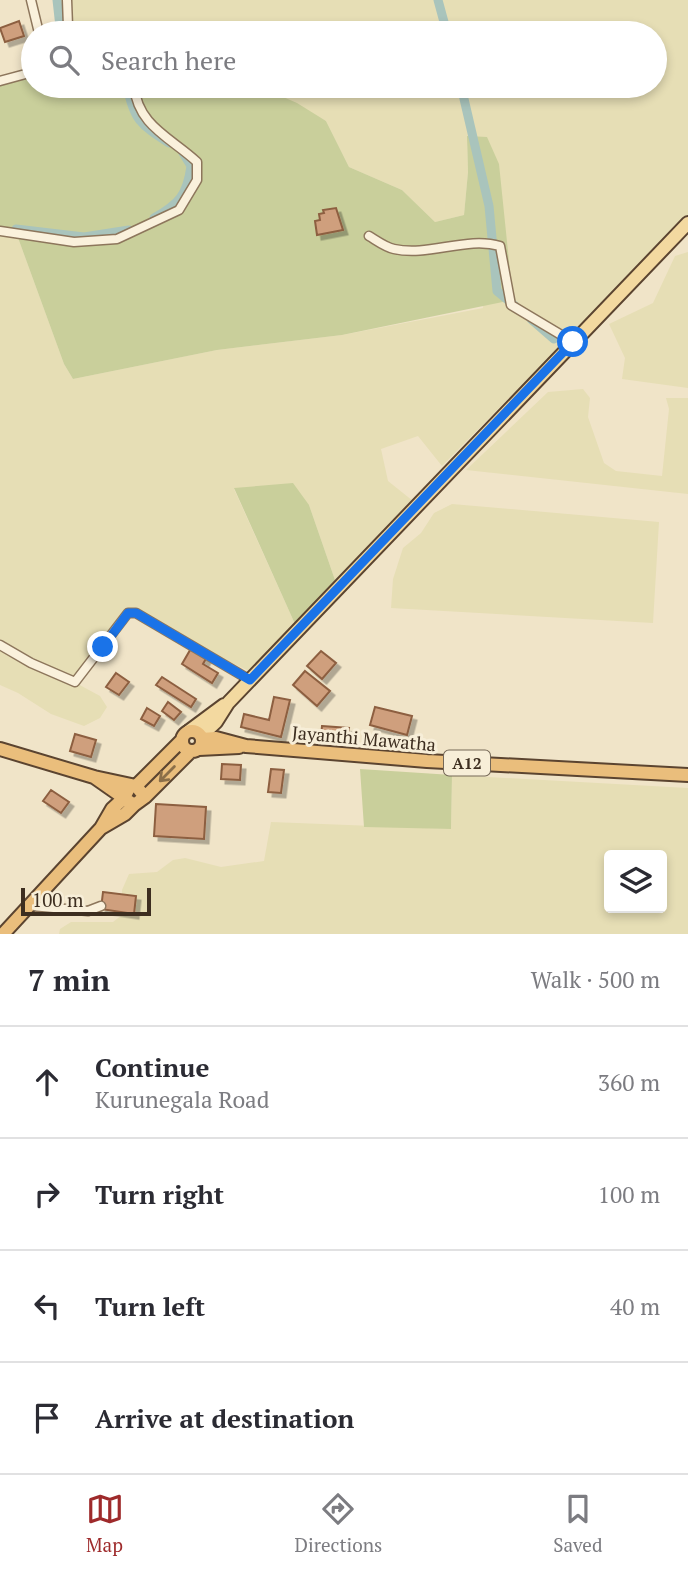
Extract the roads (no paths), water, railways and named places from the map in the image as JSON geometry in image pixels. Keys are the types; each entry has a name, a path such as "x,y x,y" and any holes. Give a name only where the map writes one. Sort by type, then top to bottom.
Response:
{"highway":[{"name":"Jayanthi Mawatha","path":"194,741 427,761 688,775"},
{"path":"3,934 101,828 125,814 133,786 194,741"},
{"path":"129,802 145,797 194,741"},
{"path":"0,749 133,786 145,797"},
{"path":"94,777 129,802"}],"main road":[{"path":"194,741 688,223"}],"street":[{"path":"31,0 36,21"},
{"path":"67,0 68,21"},
{"path":"0,80 21,75"},
{"path":"0,232 74,242 117,239 179,210 197,180 197,162 144,119 135,98"},
{"path":"369,236 392,249 401,250 429,250 486,242 500,246 511,305 573,342"},
{"path":"0,645 31,663 75,682 128,613 136,613 250,680"},
{"path":"31,906 88,911 101,906"}],"waterway":[{"path":"57,0 59,21"},
{"path":"438,0 444,21"},
{"path":"130,98 140,120 169,143"},
{"path":"464,98 489,206 497,291 515,306"},
{"path":"154,218 176,203 184,192 191,166 183,153"},
{"path":"16,229 84,237 129,230"},
{"path":"531,319 554,339"}]}
